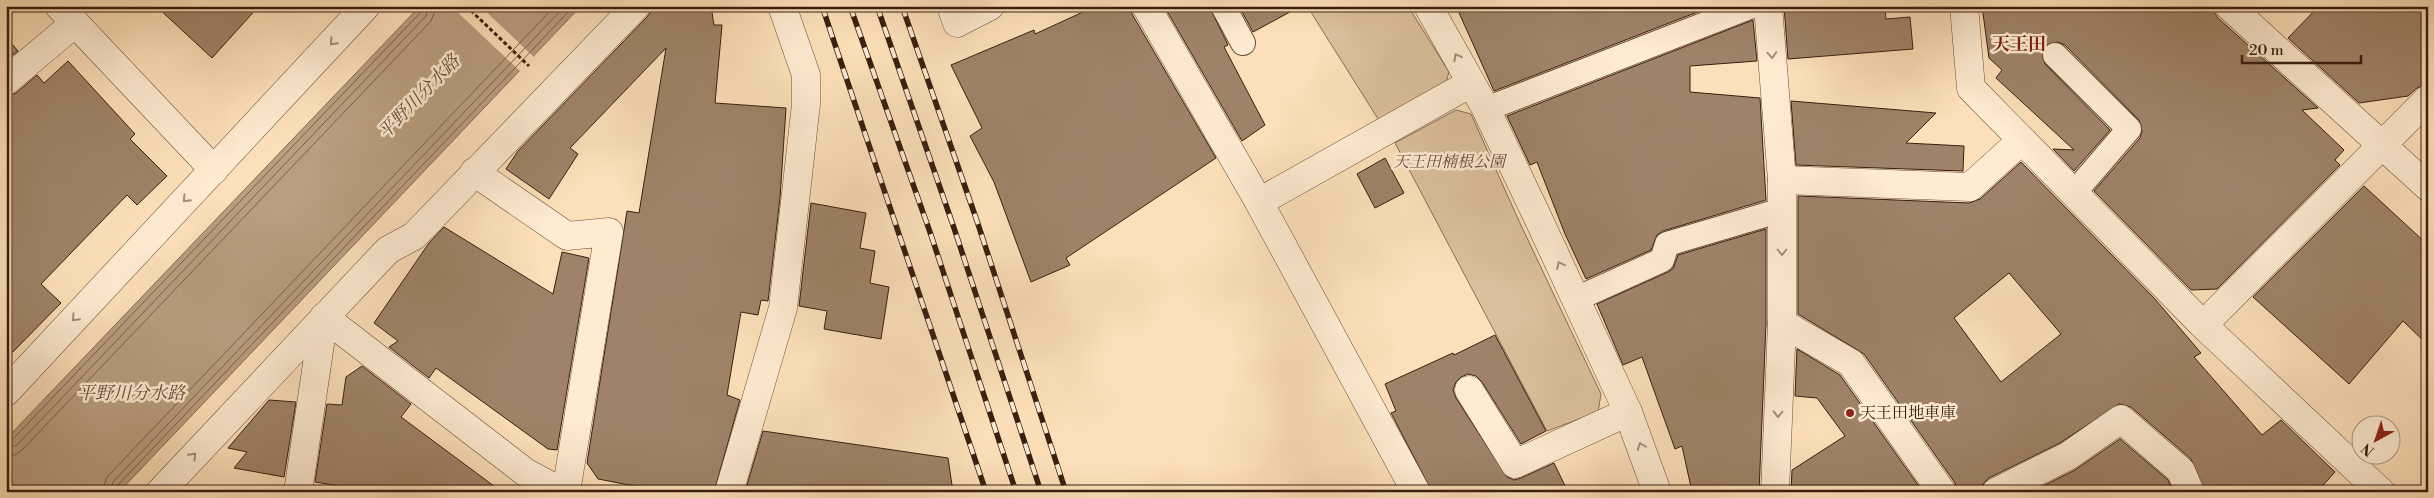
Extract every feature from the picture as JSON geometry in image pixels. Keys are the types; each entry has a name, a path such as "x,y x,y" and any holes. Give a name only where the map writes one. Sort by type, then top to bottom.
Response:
{"street":[{"path":"6,392 366,6"},
{"path":"160,492 388,250 414,236 636,6"},
{"path":"729,492 782,308 806,104 806,75 782,6"},
{"path":"951,6 957,23 990,6"},
{"path":"1146,6 1259,202 1416,492"},
{"path":"1428,6 1486,109 1576,299 1628,412 1657,492"},
{"path":"1768,6 1782,180 1782,323 1775,492"},
{"path":"1964,6 1971,88 2203,325 2381,492"},
{"path":"2229,6 2428,187"},
{"path":"6,81 67,14 214,170"},
{"path":"1259,202 1470,83"},
{"path":"2203,325 2428,99"},
{"path":"1782,180 1970,187 2022,140"},
{"path":"324,317 525,472 564,492 609,232 567,236 474,172"},
{"path":"298,492 324,317"},
{"path":"1782,323 1851,363 1941,492"},
{"path":"1469,390 1516,464 1628,412"},
{"path":"2000,491 2068,456 2122,419 2181,471 2190,492"}],"lane":[{"path":"1224,6 1243,43"},
{"path":"1486,109 1752,6"},
{"path":"2055,55 2129,129 2074,193"},
{"path":"1576,299 1662,260 1667,244 1782,210"}],"path":[{"path":"466,6 531,68"}],"green space":[{"name":"天王田楠根公園","path":"1307,6 1408,6 1449,72 1445,86 1380,122"},
{"name":"天王田楠根公園","path":"1456,110 1471,114 1519,221 1601,394 1598,412 1547,431 1395,143"}],"water":[{"name":"平野川分水路","path":"420,6 581,6 119,492 6,492 6,439"}],"pier":[{"path":"451,6 480,6 535,58 521,72"}],"building":[{"path":"156,6 259,6 212,58"},
{"path":"655,6 711,6 714,25 722,25 715,103 786,108 780,198 768,301 761,300 758,315 741,312 727,395 740,400 714,492 665,492 598,479 587,463 627,211 639,213 666,48 570,148 578,154 549,199 506,169 518,151 647,17"},
{"path":"1096,6 1130,6 1132,14 1216,158 1066,258 1070,265 1031,282 994,182 970,136 982,128 951,65 1034,30 1035,34"},
{"path":"1164,6 1209,6 1228,45 1224,47 1265,125 1242,141"},
{"path":"1239,6 1301,6 1253,32"},
{"path":"1456,6 1713,6 1494,91"},
{"path":"1784,6 1885,6 1886,19 1910,17 1913,49 1788,59"},
{"path":"1982,6 2210,6 2218,18 2318,108 2302,110 2344,150 2335,160 2340,165 2217,289 2191,290 2094,191 2140,138 2142,131 2139,120 2065,45 2058,42 2046,45 2042,52 2045,64 2110,130 2074,171 2053,149 2074,150 1996,78 2002,70 1989,58"},
{"path":"2319,6 2428,6 2428,84 2417,88 2408,96 2359,103 2288,38"},
{"path":"1753,20 1757,61 1690,66 1690,92 1760,98 1766,200 1663,231 1657,235 1651,250 1586,279 1565,234 1537,162 1530,165 1507,116"},
{"path":"6,37 18,51 6,60"},
{"path":"68,61 135,134 130,139 167,176 137,205 127,195 41,284 61,303 6,359 6,96 16,93 37,75 44,83"},
{"path":"1791,101 1936,113 1906,143 1964,146 1963,171 1796,165"},
{"path":"1385,158 1404,193 1375,208 1357,174"},
{"path":"2021,162 2155,299 2201,353 2194,357 2262,435 2281,420 2335,472 2317,492 2205,492 2191,459 2131,407 2119,404 2060,443 1989,478 1983,484 1980,492 1957,492 1955,483 1864,354 1798,314 1798,196 1969,203 1980,199","holes":["2009,273 2061,334 2001,382 1954,318"]},
{"path":"2364,186 2428,245 2428,345 2403,321 2349,384 2253,297"},
{"path":"811,203 866,213 860,248 875,251 870,283 889,287 881,339 824,329 827,311 799,306"},
{"path":"444,227 553,294 562,252 589,258 557,450 548,449 436,368 429,378 389,347 398,341 374,323 429,243"},
{"path":"1766,229 1766,323 1759,492 1692,492 1682,446 1675,449 1642,357 1623,365 1597,304 1673,269 1678,255"},
{"path":"1495,335 1546,431 1521,444 1482,382 1476,376 1468,374 1456,382 1453,390 1456,398 1507,477 1514,480 1521,478 1554,463 1568,492 1432,492 1391,413 1396,411 1385,384 1453,353 1454,355"},
{"path":"1797,349 1840,375 1923,492 1791,492 1792,470 1845,436 1817,398 1795,396"},
{"path":"362,366 411,404 401,417 502,492 337,492 338,486 315,482 327,404 342,405 346,377"},
{"path":"269,400 296,402 284,477 234,468 247,452 228,448"},
{"path":"763,431 948,458 953,492 868,492 833,486 832,492 745,492"},
{"path":"2120,439 2168,480 2173,492 2031,492 2075,470"}],"railway":[{"path":"822,6 986,492"},
{"path":"850,6 931,235 1016,492"},
{"path":"877,6 954,228 1041,492"},
{"path":"902,6 977,221 1066,492"}],"place":[{"name":"天王田地車庫","path":"1850,413"}],"district":[{"name":"天王田","path":"2019,44"}]}
